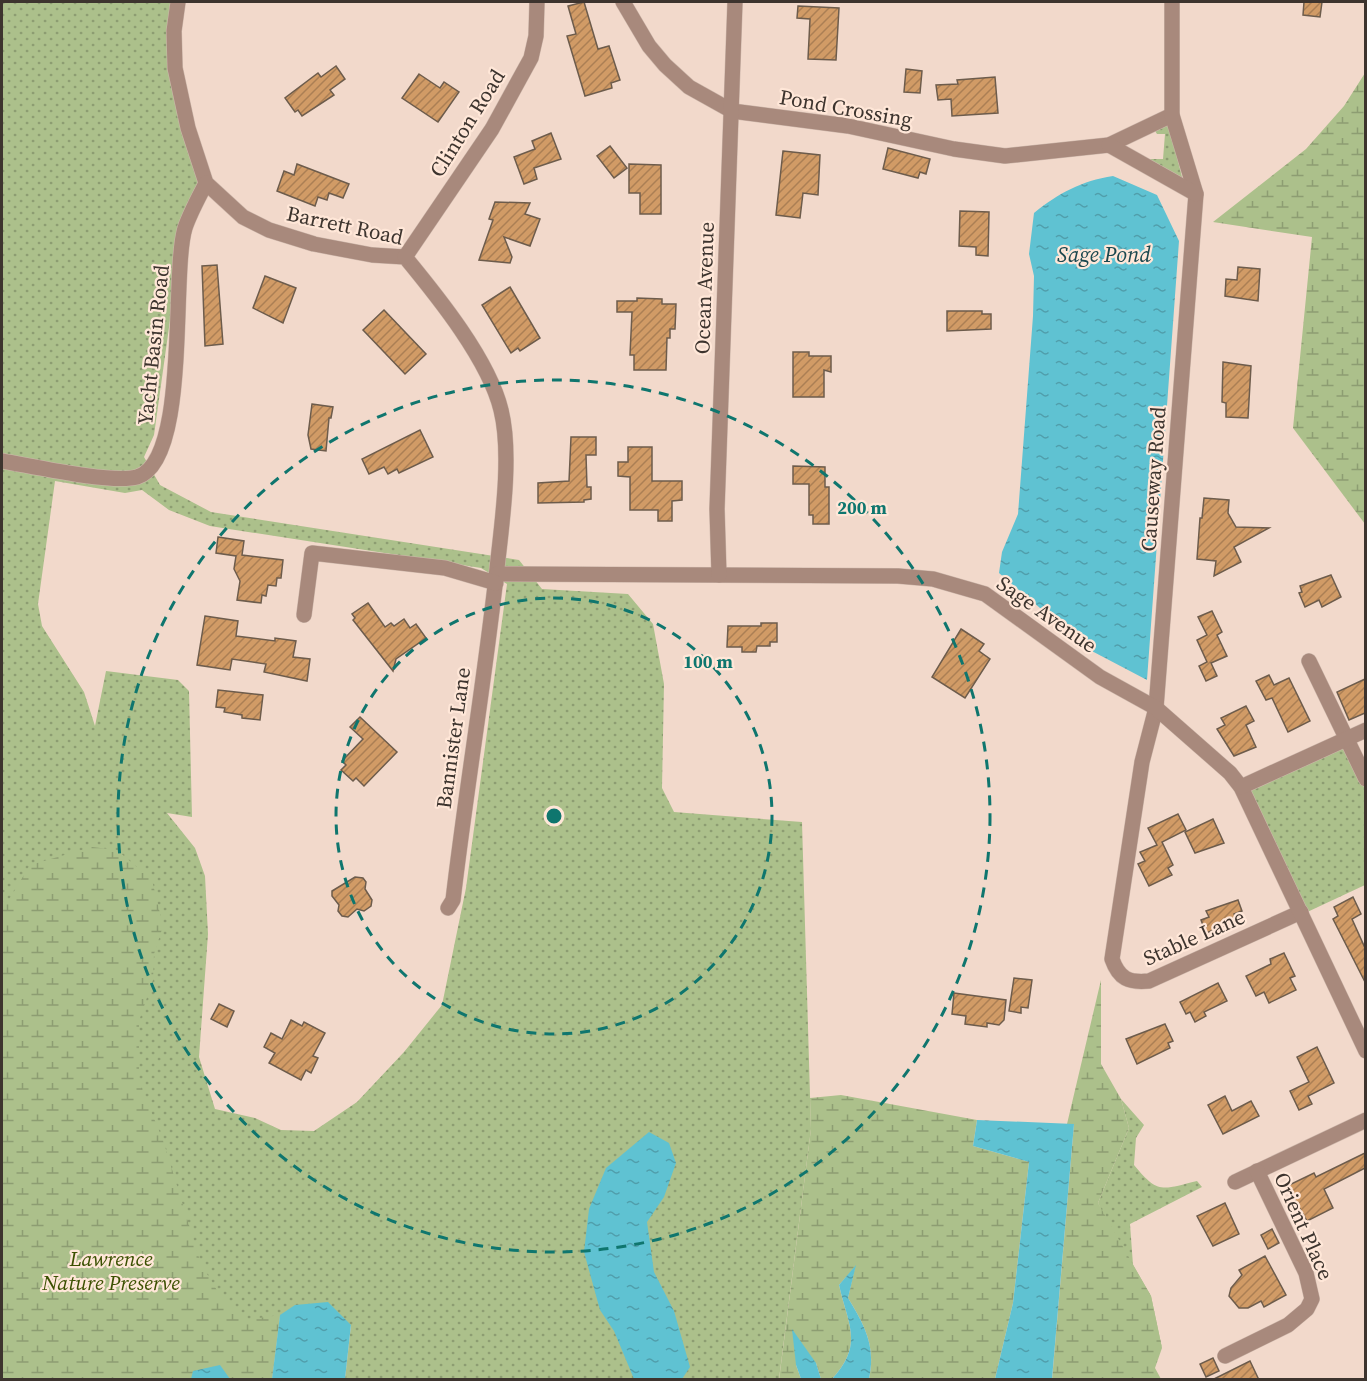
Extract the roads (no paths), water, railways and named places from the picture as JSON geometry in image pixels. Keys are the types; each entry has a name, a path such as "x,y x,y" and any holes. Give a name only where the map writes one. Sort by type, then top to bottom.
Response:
{"street":[{"name":"Barrett Road","path":"178,2 174,31 175,68 188,128 206,183 243,217 269,230 314,244 372,255 405,257 432,290 471,347 496,391 502,412 505,457 503,510 496,578"},
{"name":"Clinton Road","path":"405,257 492,129 531,58 536,36 537,2"},
{"name":"Pond Crossing","path":"623,2 649,46 665,65 689,87 732,111 848,126 954,150 1005,156 1109,145 1172,115"},
{"name":"Ocean Avenue","path":"719,575 717,509 735,2"},
{"name":"Causeway Road","path":"1112,959 1142,762 1156,708 1196,194 1172,115 1172,2"},
{"path":"1109,145 1196,194"},
{"name":"Yacht Basin Road","path":"2,461 114,479 136,477 153,465 161,452 167,432 176,359 184,230 206,183"},
{"name":"Sage Avenue","path":"304,615 312,552 445,568 496,578 719,575 898,576 933,579 985,594 1100,677 1156,708 1230,773 1241,787 1365,1051"},
{"name":"Bannister Lane","path":"448,908 453,900 496,578"},
{"path":"1309,661 1365,779"},
{"path":"1241,787 1365,730"},
{"name":"Stable Lane","path":"1112,959 1121,977 1132,982 1149,981 1301,912"},
{"path":"1235,1182 1365,1120"},
{"name":"Orient Place","path":"1225,1356 1288,1325 1307,1309 1312,1299 1306,1273 1257,1172"}],"water":[{"name":"Sage Pond","path":"1113,176 1157,195 1179,241 1147,680 1088,649 999,573 1002,552 1018,514 1033,316 1034,276 1029,254 1034,213 1052,199 1071,189"},
{"path":"977,1120 1074,1124 1052,1379 995,1379 1013,1303 1029,1162 973,1146"},
{"path":"649,1132 669,1143 676,1163 664,1197 647,1222 654,1272 674,1311 690,1367 682,1379 634,1379 614,1331 600,1310 584,1252 589,1209 606,1168"},
{"path":"856,1265 848,1298 868,1337 871,1356 869,1379 832,1379 842,1367 851,1344 849,1323 839,1285"},
{"path":"328,1302 351,1325 345,1379 272,1379 280,1315 295,1305"},
{"path":"792,1329 816,1363 821,1379 801,1379 796,1365"},
{"path":"220,1365 230,1379 191,1379 193,1371"}],"park label":[{"name":"Lawrence Nature Preserve","path":"111,1270"}]}
